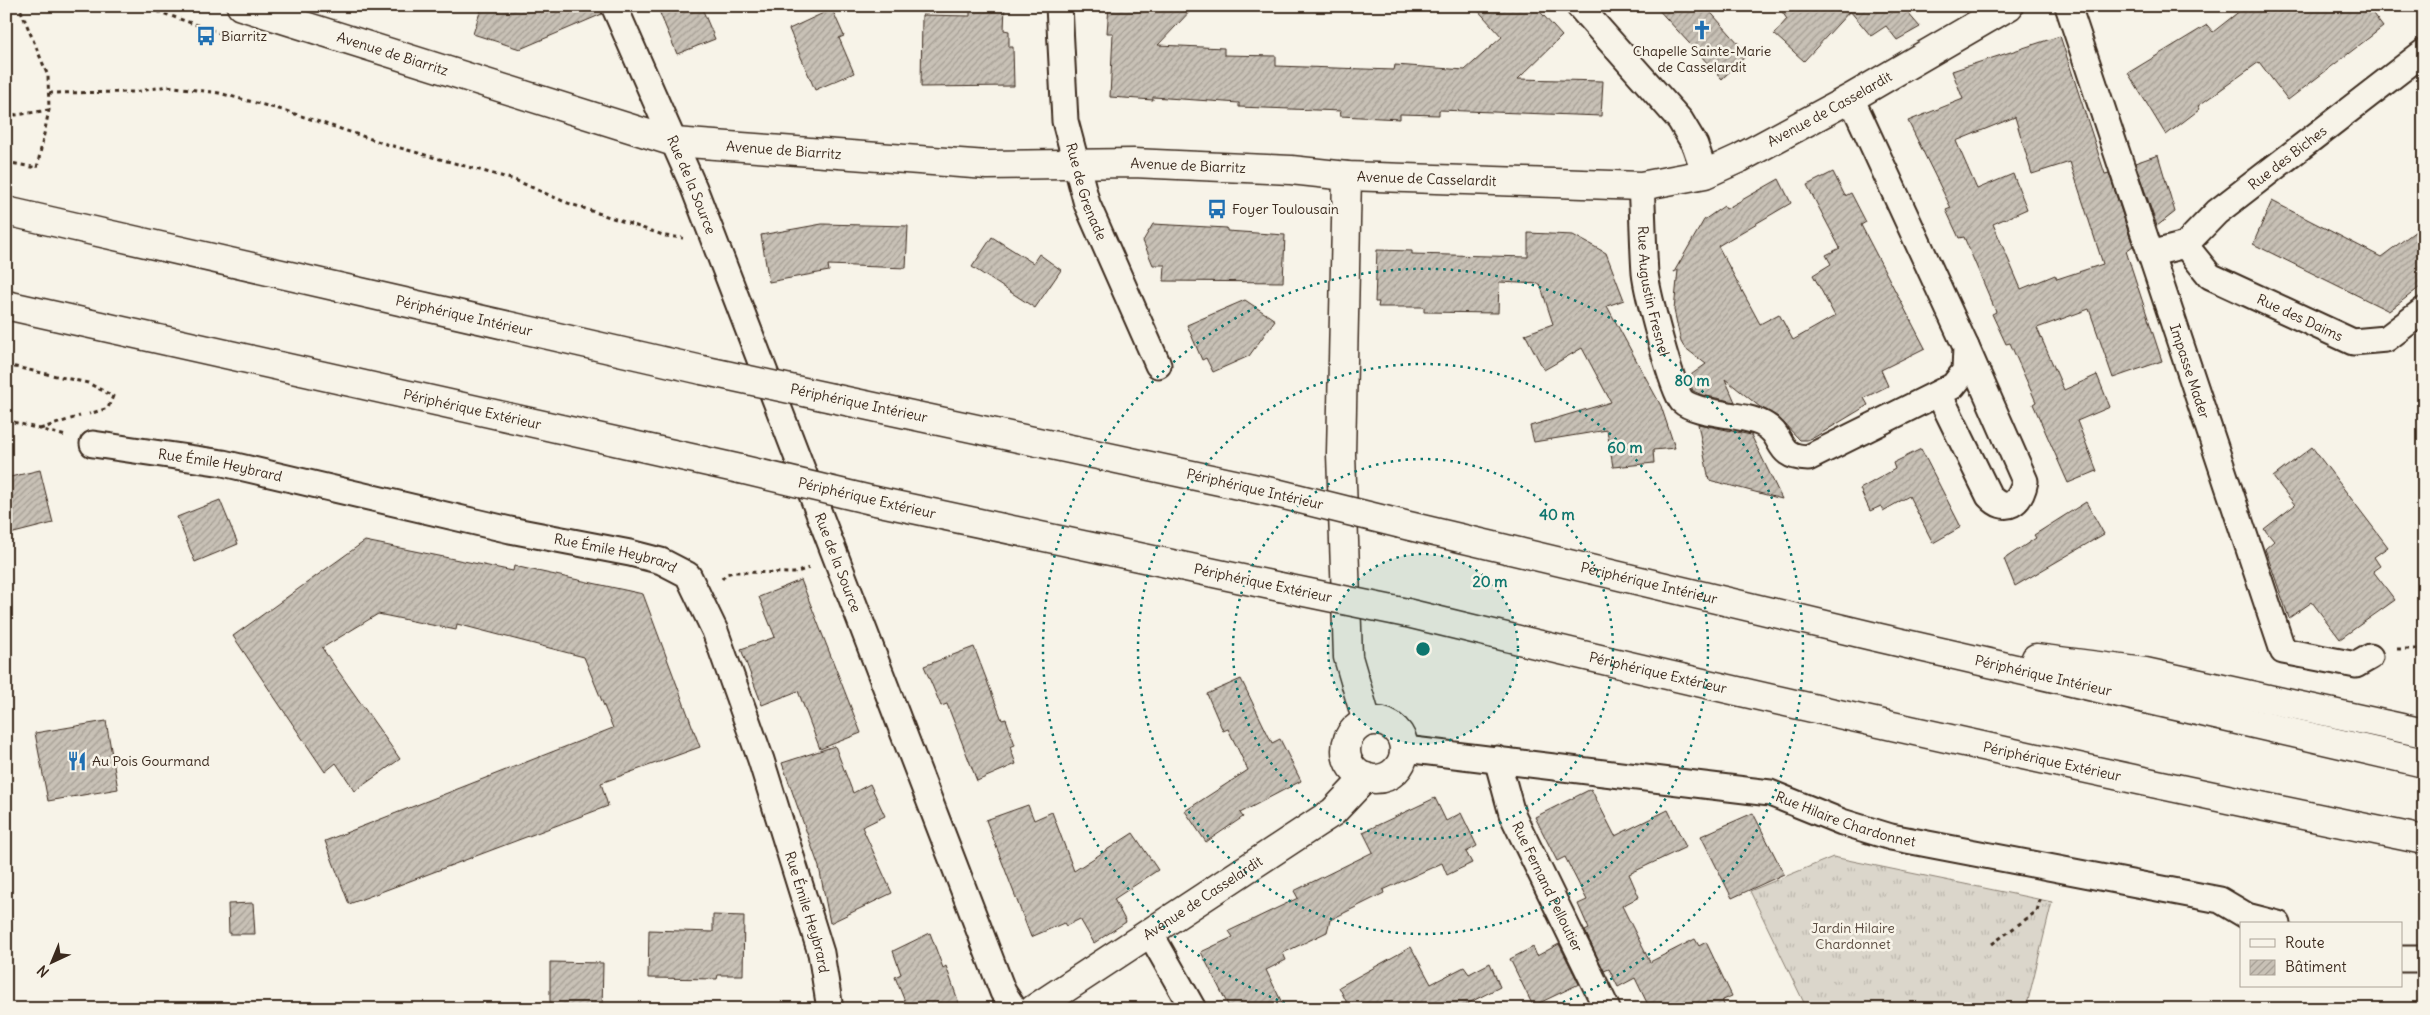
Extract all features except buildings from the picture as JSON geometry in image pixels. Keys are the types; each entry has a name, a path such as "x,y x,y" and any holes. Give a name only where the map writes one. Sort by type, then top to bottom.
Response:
{"main road":[{"name":"Avenue de Biarritz","path":"241,6 674,142 986,165 1077,166 1134,163 1291,170 1347,176"},
{"name":"Avenue de Casselardit","path":"1367,722 1348,657 1347,647 1341,454 1347,176 1641,186 1704,174 1740,158 1851,98 2009,6"},
{"name":"Périphérique Intérieur","path":"6,211 702,370 1276,493 1876,637 2424,764"},
{"name":"Périphérique Extérieur","path":"6,305 872,500 1407,613 2094,772 2424,840"},
{"path":"1876,637 2146,672 2424,733"},
{"path":"1378,721 1397,730 1405,749 1397,770 1388,776 1366,777 1352,766 1346,749 1352,732 1367,722 1378,721"},
{"name":"Avenue de Casselardit","path":"1034,1009 1333,812 1366,777"}],"street":[{"name":"Rue de la Source","path":"614,6 674,142 1003,992 1014,1009"},
{"name":"Rue de Grenade","path":"1059,6 1064,121 1087,204 1158,365"},
{"path":"1579,6 1680,120 1696,145 1704,174"},
{"name":"Impasse Mader","path":"2068,6 2283,651 2356,665 2370,657"},
{"name":"Rue des Biches","path":"2185,245 2217,212 2424,52"},
{"name":"Rue Augustin Fresnel","path":"1851,98 1966,347 2025,481 2022,495 2015,502 2007,506 1997,504 1989,496 1938,394"},
{"name":"Rue Augustin Fresnel","path":"1641,186 1646,275 1672,384 1683,401 1696,408 1746,418 1762,424 1772,430 1784,450 1794,457 1808,458 1953,386 1965,370 1966,347"},
{"path":"2150,254 2185,245"},
{"name":"Rue des Daims","path":"2185,245 2210,276 2353,342 2386,339 2424,310"},
{"name":"Rue Émile Heybrard","path":"93,444 223,463 510,530 661,561 688,575 715,631 795,868 821,954 830,1009"},
{"name":"Rue Hilaire Chardonnet","path":"1405,749 1770,793 1842,822 1891,837 2220,900 2247,916 2270,922"},
{"name":"Rue Fernand Pelloutier","path":"1497,759 1512,814 1607,1009"},
{"path":"1150,933 1193,1009"},
{"path":"2402,959 2424,959"}],"path":[{"path":"6,162 37,168 49,110 48,76 19,6"},
{"path":"142,6 226,35"},
{"path":"49,93 135,92 167,86 219,93 286,111 386,144 515,180 565,202 666,236 687,239 710,233"},
{"path":"6,112 16,115 49,110"},
{"path":"6,365 88,383 113,396 108,408 40,429"},
{"path":"6,420 93,444"},
{"path":"701,600 717,596 721,581 726,574 734,572 794,573 834,556"},
{"path":"1992,944 2037,910 2047,866"}],"green space":[{"name":"Jardin Hilaire Chardonnet","path":"1833,857 2052,902 2026,1009 1807,1009 1750,891"}],"place":[{"name":"Chapelle Sainte-Marie de Casselardit","path":"1702,30"},
{"name":"Biarritz","path":"206,36"},
{"name":"Foyer Toulousain","path":"1217,209"},
{"name":"Au Pois Gourmand","path":"77,761"}]}
